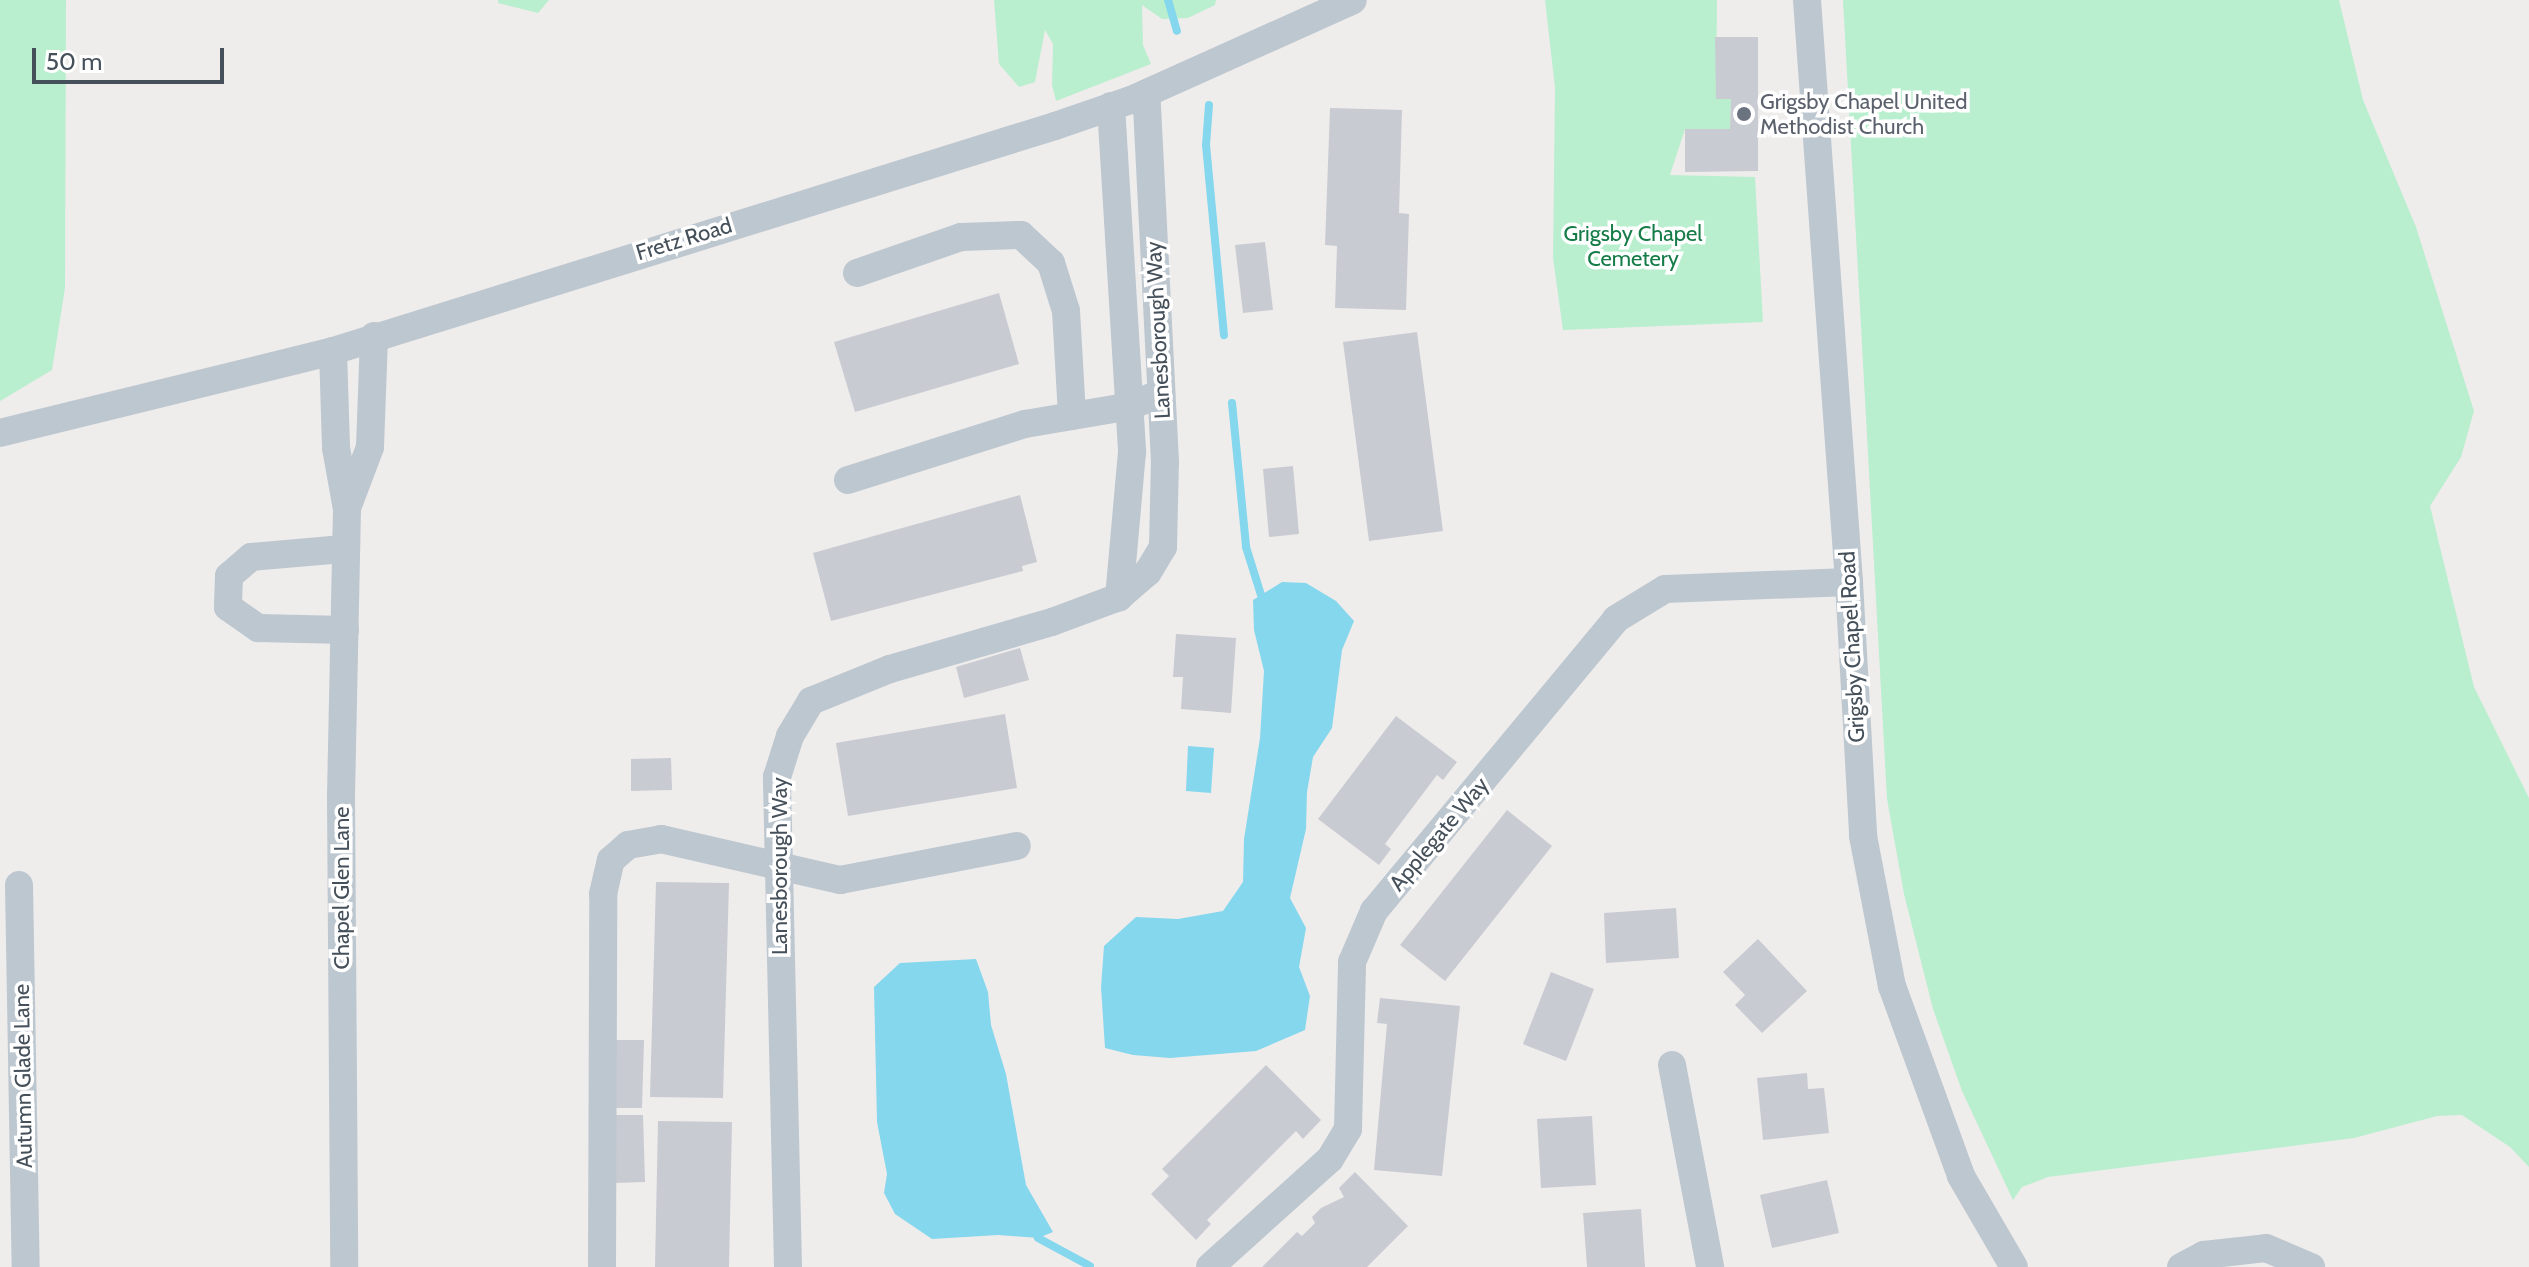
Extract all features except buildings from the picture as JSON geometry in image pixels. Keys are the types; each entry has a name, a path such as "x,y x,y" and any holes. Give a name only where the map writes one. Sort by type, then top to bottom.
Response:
{"street":[{"name":"Fretz Road","path":"0,433 333,351 1111,106 1353,0"},
{"name":"Grigsby Chapel Road","path":"1807,0 1849,582 1863,836 1892,986 1961,1176 2014,1267"},
{"name":"Lanesborough Way","path":"788,1267 777,777 790,736 811,701 890,669 1052,622 1119,597 1148,572 1163,547 1165,462 1146,93"},
{"name":"Lanesborough Way","path":"1111,106 1132,452 1119,597"},
{"path":"857,273 961,237 1021,235 1051,263 1066,311 1072,416"},
{"path":"1120,245 1153,243"},
{"name":"Chapel Glen Lane","path":"344,1267 343,549 347,509 370,447 374,336"},
{"name":"Chapel Glen Lane","path":"333,351 336,448 347,509"},
{"path":"848,480 1025,424 1131,406 1160,393"},
{"path":"343,549 251,557 229,576 228,607 258,628 345,630"},
{"name":"Applegate Way","path":"1210,1267 1330,1159 1348,1129 1352,962 1374,911 1616,619 1665,589 1849,582"},
{"path":"602,1267 603,894 611,860 628,845 661,839 840,880 1017,846"},
{"name":"Autumn Glade Lane","path":"19,885 26,1267"},
{"path":"1672,1065 1710,1267"},
{"path":"2181,1267 2204,1255 2266,1248 2311,1267"}],"green space":[{"path":"0,0 66,0 65,288 52,370 0,401"},
{"path":"498,0 549,0 538,13 498,3"},
{"path":"994,0 1216,0 1215,5 1188,18 1162,19 1142,5 1143,45 1151,64 1056,101 1052,85 1053,44 1045,30 1035,82 1019,87 999,64"},
{"name":"Grigsby Chapel Cemetery","path":"1545,0 1717,0 1716,98 1731,99 1730,129 1685,129 1670,175 1755,177 1763,322 1563,330 1553,258 1555,88"},
{"path":"1843,0 2339,0 2363,100 2416,227 2474,411 2461,457 2430,506 2474,687 2529,798 2529,1167 2510,1147 2462,1115 2437,1116 2354,1138 2048,1177 2022,1187 2013,1200 1962,1091 1933,1009 1904,894 1887,799"}],"water":[{"path":"1282,582 1306,583 1336,601 1354,621 1342,650 1332,728 1313,757 1307,792 1306,829 1290,898 1306,928 1299,967 1310,996 1305,1030 1256,1051 1170,1058 1133,1055 1105,1048 1101,987 1104,946 1136,917 1178,919 1223,911 1243,882 1244,839 1260,738 1264,671 1254,630 1253,600"},
{"path":"1188,746 1214,748 1211,793 1186,791"},
{"path":"976,959 988,992 991,1025 1006,1074 1026,1185 1053,1232 1038,1238 998,1235 932,1239 895,1214 884,1193 887,1174 877,1122 874,987 900,963"}],"waterway":[{"path":"1168,0 1177,31"},
{"path":"1209,105 1206,145 1224,335"},
{"path":"1232,403 1246,547 1261,595"},
{"path":"1038,1238 1090,1266"}],"place":[{"name":"Grigsby Chapel United Methodist Church","path":"1744,114"}]}
